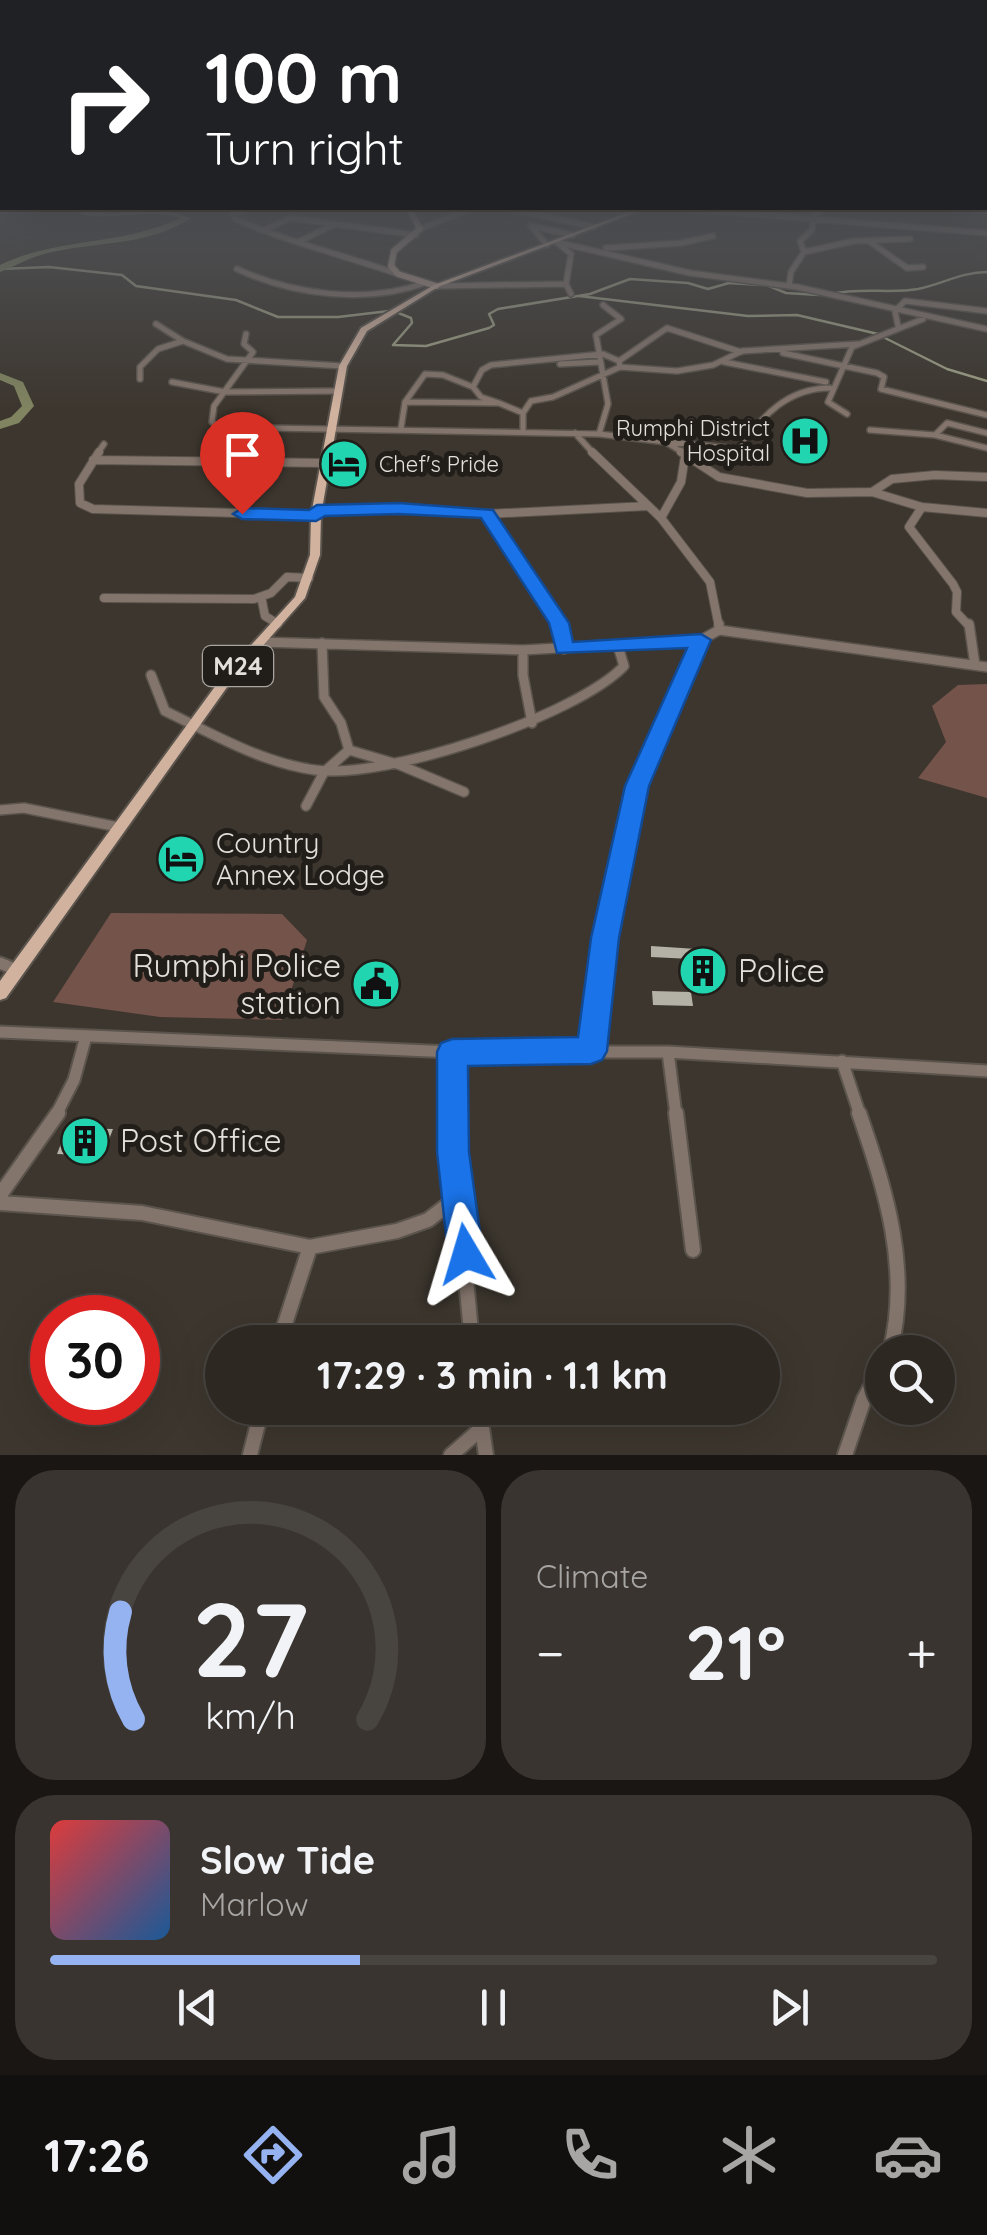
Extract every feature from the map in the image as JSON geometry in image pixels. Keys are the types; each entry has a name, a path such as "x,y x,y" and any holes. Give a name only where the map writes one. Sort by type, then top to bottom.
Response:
{"main road":[{"name":"M24","path":"0,993 192,724 300,598 309,578 343,366 364,330 436,286 466,275"}],"street":[{"path":"250,275 266,282 364,296 397,292 425,282"},
{"path":"401,275 436,286 566,284"},
{"path":"568,275 566,284 571,294"},
{"path":"711,275 789,286 987,330"},
{"path":"789,286 791,275"},
{"path":"895,311 904,302 987,312"},
{"path":"598,434 608,404 596,335 621,320 603,305"},
{"path":"895,311 898,326"},
{"path":"847,414 828,402 832,384 846,366 850,351 898,326 925,318"},
{"path":"156,324 183,342 227,359 343,366"},
{"path":"523,432 523,413 531,401 602,378 667,328 741,352 774,352 822,343 858,344"},
{"path":"246,334 244,344 254,350 214,406 212,422 219,427 575,433 740,448 750,430 769,416 771,406 832,384"},
{"path":"140,380 140,367 151,352 159,346 183,342"},
{"path":"474,386 482,370 497,364 602,358 678,371 722,362 741,352"},
{"path":"774,352 883,375 881,388 987,415"},
{"path":"722,362 832,384"},
{"path":"402,428 410,390 425,374 443,375 474,386 481,397 523,413"},
{"path":"172,382 225,392 338,391"},
{"path":"405,402 499,403"},
{"path":"935,435 956,408"},
{"path":"947,423 987,433"},
{"path":"870,430 935,435 987,448"},
{"path":"961,443 972,430"},
{"path":"575,433 609,472 661,518 712,582 721,612 719,630"},
{"path":"666,442 719,476 776,491 872,492 922,507 987,513"},
{"path":"104,444 79,484 80,503 93,509 317,513 399,508 487,514 648,506"},
{"path":"661,518 681,482 685,456"},
{"path":"93,460 325,463"},
{"path":"872,492 892,479 935,475 987,477"},
{"path":"922,507 915,512 909,527 957,592 956,612 970,625 975,665"},
{"path":"487,514 559,623 564,649"},
{"path":"262,601 287,578 309,578"},
{"path":"104,598 238,597 262,601"},
{"path":"262,601 268,620 278,624"},
{"path":"260,642 564,649 701,640 719,630 987,667"},
{"path":"591,1051 605,938 637,786 701,640"},
{"path":"322,643 324,697 341,723 349,750"},
{"path":"151,676 165,711 247,750 324,772 388,762 532,723 602,689 616,677 624,666 618,646"},
{"path":"523,650 523,675 532,723"},
{"path":"349,750 464,792"},
{"path":"306,806 324,772 349,750"},
{"path":"0,810 24,808 118,826"},
{"path":"0,963 16,970"},
{"path":"0,1032 452,1052 668,1052 987,1071"},
{"path":"86,1036 83,1056 56,1117 0,1199 142,1213 310,1246 397,1231 428,1220 458,1198"},
{"path":"452,1052 453,1152 469,1325"},
{"path":"668,1052 693,1250"},
{"path":"842,1061 891,1222 896,1335"},
{"path":"284,1325 310,1246"},
{"path":"845,1455 865,1397"},
{"path":"250,1455 258,1425"},
{"path":"482,1425 486,1455"},
{"path":"451,1455 482,1428"}],"shaded area":[{"path":"987,684 987,798 918,778 946,742 932,706 958,685"},
{"path":"111,913 282,914 307,940 282,1020 160,1017 53,1002"}],"building":[{"name":"Police","path":"651,946 712,950 715,993 693,992 691,959 651,957"},
{"name":"Police","path":"652,991 691,992 693,1006 653,1005"},
{"name":"Post Office","path":"67,1128 113,1129 103,1156 57,1154"}],"waterway":[{"path":"121,275 136,286 236,300 278,317 338,317 389,311"},
{"path":"832,294 918,289 966,275"},
{"path":"396,312 411,318 412,323 393,345 426,346 489,328 494,325 489,314 498,309 590,294 630,279 688,283 708,289 729,283 761,285"},
{"path":"769,286 786,293 819,295"},
{"path":"579,296 748,316 797,315 878,334"},
{"path":"885,338 947,369 987,381"},
{"path":"0,376 19,384 28,406 15,420 0,425"}],"place":[{"name":"Rumphi District Hospital","path":"805,441"},
{"name":"Chef's Pride","path":"344,464"},
{"name":"Country Annex Lodge","path":"181,859"},
{"name":"Police","path":"703,971"},
{"name":"Rumphi Police station","path":"376,984"},
{"name":"Post Office","path":"85,1141"}],"route":[{"path":"242,514 316,516 317,510 399,508 487,514 559,623 564,649 701,640 637,786 605,938 591,1051 452,1052 453,1152 466,1254"}]}
